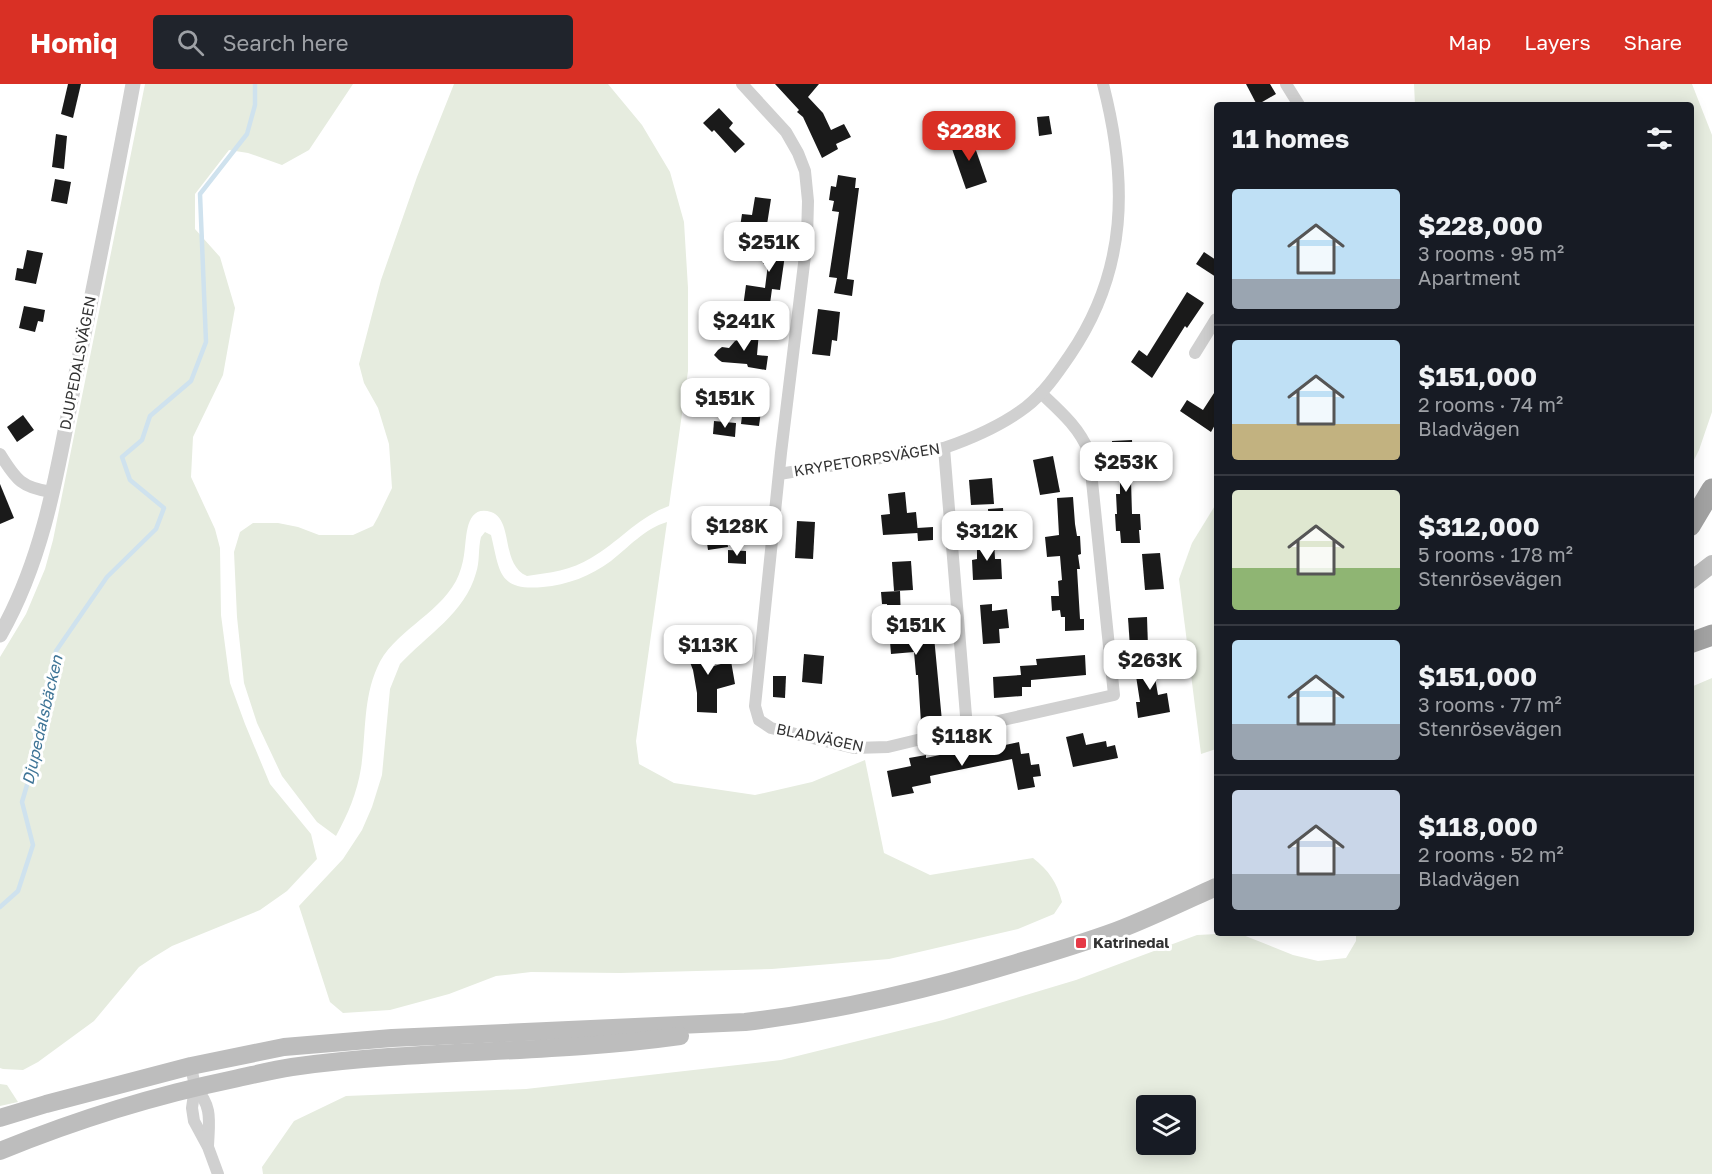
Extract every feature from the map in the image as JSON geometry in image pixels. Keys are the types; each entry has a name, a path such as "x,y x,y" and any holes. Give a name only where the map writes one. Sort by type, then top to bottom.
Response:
{"highway":[{"path":"1694,519 1712,489"},
{"path":"1694,642 1712,635"}],"main road":[{"path":"1694,578 1712,564"},
{"path":"0,1118 191,1066 284,1047 392,1038 745,1022 795,1016 965,978 1118,930 1214,887"},
{"path":"0,1151 56,1128 121,1106 195,1087 291,1068 396,1057 628,1043 686,1035 745,1022"}],"street":[{"name":"DJUPEDALSVÄGEN","path":"0,635 21,594 33,562 52,492 133,84"},
{"name":"BLADVÄGEN","path":"742,84 786,132 805,171 807,191 807,239 755,706 759,720 771,728 866,749 888,747 1114,695 1089,452 1084,439 1075,427 1041,393"},
{"name":"KRYPETORPSVÄGEN","path":"780,474 944,448 1007,420 1041,393 1092,320 1107,282 1116,246 1119,217 1118,162 1103,84"},
{"path":"1286,84 1297,102"},
{"path":"1195,353 1214,322"},
{"path":"944,448 967,728"},
{"path":"0,454 20,482 31,489 52,492"},
{"path":"191,1066 195,1087 209,1110 208,1147 218,1174"}],"shaded area":[{"path":"145,84 353,84 309,150 282,165 248,153 229,150 195,194 195,229 220,257 235,308 223,375 193,437 191,477 215,529 220,548 221,615 230,683 270,784 311,834 317,859 287,891 260,910 172,946 139,967 94,1021 38,1062 23,1070 3,1069 0,1068 0,657 26,614 45,569 53,540"},
{"path":"454,84 608,84 642,125 670,172 684,222 688,288 688,371 669,506 638,523 601,552 584,562 560,570 527,576 513,562 503,524 498,517 491,512 476,513 468,525 463,561 456,581 438,604 393,644 377,668 369,692 363,756 357,786 352,803 336,836 317,822 282,776 257,723 244,683 237,617 234,552 240,532 253,523 278,523 319,535 353,535 373,526 392,488 389,444 378,408 364,383 359,364 381,280 417,177"},
{"path":"1414,84 1692,84 1712,135 1712,412 1694,460 1694,102 1415,102"},
{"path":"1214,507 1214,750 1201,754 1179,579 1192,543"},
{"path":"667,522 636,741 639,764 674,783 755,795 812,782 865,760 884,853 930,875 1033,858 1052,877 1062,902 1054,914 1018,929 889,959 772,969 620,973 531,972 496,976 449,994 390,1010 343,1013 330,1002 299,906 343,859 362,830 382,775 390,689 400,664 444,623 463,600 471,587 477,569 481,537 485,532 491,535 500,569 509,582 517,586 543,587 570,582 595,571 644,534"},
{"path":"1712,678 1712,1174 263,1174 262,1167 294,1121 346,1096 526,1089 781,1060 943,1020 1076,980 1197,935 1246,936 1293,955 1318,961 1346,958 1356,941 1356,936 1694,936 1694,686"},
{"path":"0,1084 7,1085 18,1102 0,1106"}],"building":[{"path":"68,84 81,84 73,118 61,114"},
{"path":"775,84 819,84 808,97 823,113 831,130 844,124 851,137 836,144 838,149 822,158 803,117 797,112 799,110"},
{"path":"1246,84 1270,84 1276,94 1262,102 1255,102"},
{"path":"719,108 733,123 729,128 745,144 735,153 714,130 712,132 703,123"},
{"path":"1049,116 1052,134 1039,136 1037,117"},
{"path":"56,134 67,136 64,169 52,167"},
{"path":"971,136 987,182 966,189 950,143"},
{"path":"838,175 856,178 855,188 859,188 847,279 854,280 852,296 834,293 837,278 829,277 839,212 832,211 834,201 829,200 831,186 836,187"},
{"path":"55,179 71,182 67,204 51,201"},
{"path":"755,197 771,199 766,231 740,227 742,214 752,215"},
{"path":"766,232 788,234 780,290 772,289 769,311 743,307 746,285 765,288 768,264 763,264"},
{"path":"27,250 43,253 36,284 15,280 17,268 23,269"},
{"path":"1204,252 1214,259 1214,276 1196,264"},
{"path":"1187,292 1204,303 1187,328 1185,326 1152,378 1131,362 1139,350 1147,356"},
{"path":"24,306 45,310 43,322 38,321 35,332 19,328"},
{"path":"818,309 840,312 837,341 832,340 830,356 812,354"},
{"path":"754,327 759,332 757,355 768,356 766,370 748,367 747,364 722,362 714,355 722,347 729,348 735,341 746,338 749,330"},
{"path":"745,393 763,396 759,426 741,424"},
{"path":"1214,393 1214,427 1211,432 1180,411 1187,400 1203,410"},
{"path":"23,415 34,430 17,442 7,427"},
{"path":"714,421 736,423 735,437 713,434"},
{"path":"1132,440 1134,480 1131,480 1132,514 1140,514 1140,543 1121,543 1120,531 1116,531 1115,514 1117,514 1116,494 1120,494 1120,470 1113,471 1112,441"},
{"path":"1053,456 1060,492 1040,495 1033,460"},
{"path":"992,478 994,504 971,505 969,480"},
{"path":"0,484 14,518 0,524"},
{"path":"905,492 907,513 916,512 918,533 883,535 881,515 890,514 888,494"},
{"path":"1073,497 1077,536 1080,536 1081,554 1078,555 1080,569 1077,569 1080,619 1084,619 1084,630 1065,631 1065,617 1061,617 1060,610 1052,611 1051,596 1059,596 1058,581 1062,580 1060,556 1047,557 1045,537 1059,535 1057,498"},
{"path":"1003,508 1004,525 989,526 988,509"},
{"path":"724,519 728,547 708,550 704,523"},
{"path":"797,521 815,522 813,559 795,558"},
{"path":"933,527 933,540 918,541 917,528"},
{"path":"994,540 995,559 1001,559 1002,579 973,580 972,560 977,559 977,541"},
{"path":"728,550 746,551 746,564 728,563"},
{"path":"1160,553 1164,589 1145,590 1142,554"},
{"path":"911,561 913,590 894,591 892,562"},
{"path":"900,591 901,622 906,621 906,628 933,626 942,721 921,723 914,652 891,654 887,604 882,604 881,592"},
{"path":"992,604 992,611 1007,609 1009,628 999,629 1000,643 983,644 980,605"},
{"path":"1147,617 1148,647 1130,647 1128,618"},
{"path":"704,638 714,666 731,661 735,684 717,689 717,713 697,712 697,693 693,670 684,647"},
{"path":"804,654 824,656 822,684 802,682"},
{"path":"1139,654 1151,654 1158,695 1167,693 1170,712 1138,718 1136,702 1140,702 1136,676 1140,675"},
{"path":"1085,655 1086,675 1031,680 1031,687 1022,687 1022,696 994,698 993,677 1021,675 1020,666 1037,665 1036,659"},
{"path":"773,676 786,676 785,698 773,697"},
{"path":"1083,733 1086,745 1106,741 1107,747 1115,745 1118,758 1073,767 1066,737"},
{"path":"1019,742 1021,754 1029,753 1031,765 1039,764 1041,776 1033,777 1035,787 1018,790 1012,759 930,776 931,783 912,787 914,793 892,797 887,771 911,766 909,758 926,755 926,758 976,747 977,751"}],"waterway":[{"name":"Djupedalsbäcken","path":"0,907 18,891 33,845 22,802 42,734 56,651 107,577 156,529 164,508 130,480 122,457 142,440 150,416 191,381 206,342 200,194 247,134 255,105 255,84"}],"place":[{"name":"Katrinedal","path":"1081,943"}]}
